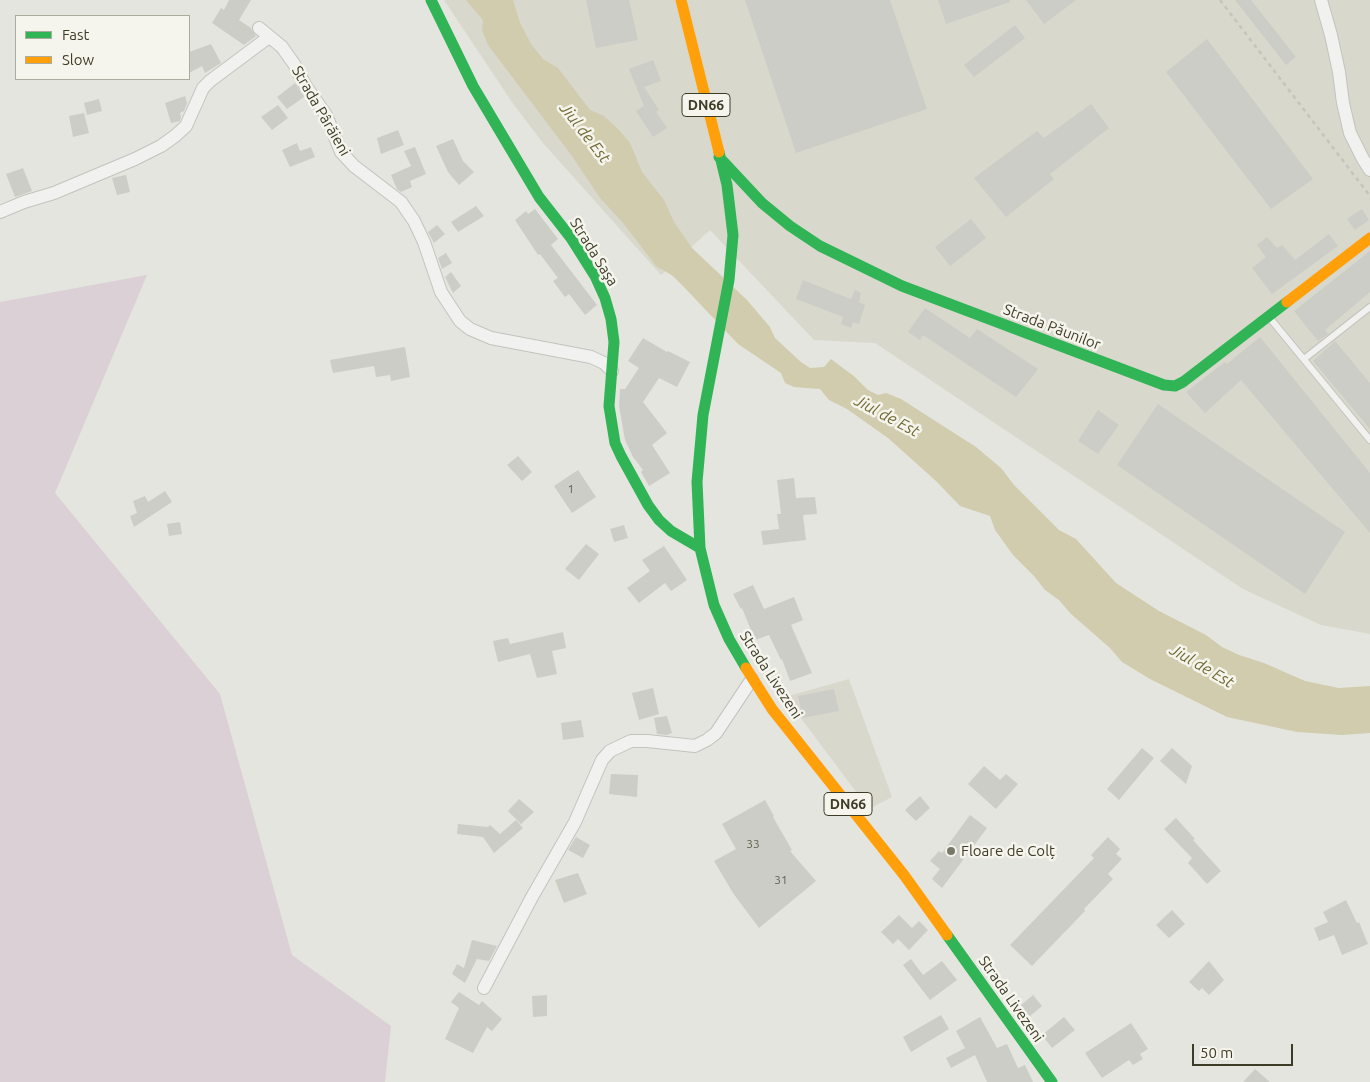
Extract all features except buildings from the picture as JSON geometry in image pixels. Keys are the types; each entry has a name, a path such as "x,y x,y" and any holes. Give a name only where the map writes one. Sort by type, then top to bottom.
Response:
{"street":[{"name":"Strada Saşa","path":"431,0 473,86 518,163 539,197 571,238 595,276 606,298 614,342 608,406 615,443 621,456 648,505 659,520 671,532 700,548"},
{"name":"Strada Livezeni","path":"681,0 720,156 731,210 733,235 732,263 707,388 699,448 697,482 700,548 714,605 729,639 752,679 796,740 862,821 919,896 1052,1082"},
{"path":"1321,0 1331,35 1350,133 1370,170"},
{"name":"Strada Pârăieni","path":"259,28 282,47 294,64 326,115 341,152 354,166 401,202 414,221 424,242 441,292 460,322 491,338 591,358 604,363 612,370"},
{"path":"0,212 54,193 161,146 176,136 186,126 203,88 270,37"},
{"name":"Strada Păunilor","path":"720,156 762,202 790,226 820,246 902,286 1164,385 1175,386 1183,382 1370,238"},
{"path":"484,988 532,897 575,822 602,760 610,751 631,741 695,746 707,740 716,733 752,679"}],"lane":[{"path":"1304,359 1370,307"},
{"path":"1269,317 1370,440"}],"path":[{"path":"1220,0 1370,196"}],"shaded area":[{"path":"444,0 1370,0 1370,634 1321,625 1243,589 875,343 814,340 710,230 661,275 543,143 514,105"},
{"path":"147,275 55,493 220,694 292,955 391,1026 385,1082 0,1082 0,302"},
{"path":"849,679 892,797 869,809 785,697"}],"water":[{"name":"Jiul de Est","path":"466,0 513,0 520,23 531,44 543,59 558,68 590,110 604,116 630,143 642,172 664,200 674,222 692,248 747,300 770,327 775,338 801,362 810,368 824,367 831,359 855,377 868,390 878,395 886,393 901,399 976,447 1001,468 1014,485 1059,530 1076,539 1116,583 1159,611 1206,635 1222,647 1305,681 1339,688 1370,686 1370,733 1342,735 1297,732 1227,717 1150,679 1122,662 1110,648 1071,614 1059,600 1045,590 1013,555 995,530 990,516 960,506 936,481 888,438 847,409 829,400 820,389 794,387 785,383 781,373 738,344 673,276 656,266 624,224 600,198 572,156 488,45 482,30 483,20"}],"traffic: fast":[{"path":"431,0 473,86 539,197 571,238 595,276 605,298 611,319 614,342 609,406 615,443 621,456 648,505 659,520 671,531 700,548"},
{"path":"719,152 727,185 733,235 729,280 703,415 697,482 700,548 714,605 729,639 746,668"},
{"path":"719,157 762,203 790,226 820,246 902,286 1164,385 1175,386 1183,382 1287,302"},
{"path":"947,935 1052,1082"}],"traffic: slow":[{"path":"681,0 719,152"},
{"path":"1287,302 1370,238"},
{"path":"746,668 772,709 904,875 947,935"}],"place":[{"name":"Floare de Colț","path":"951,851"}]}
